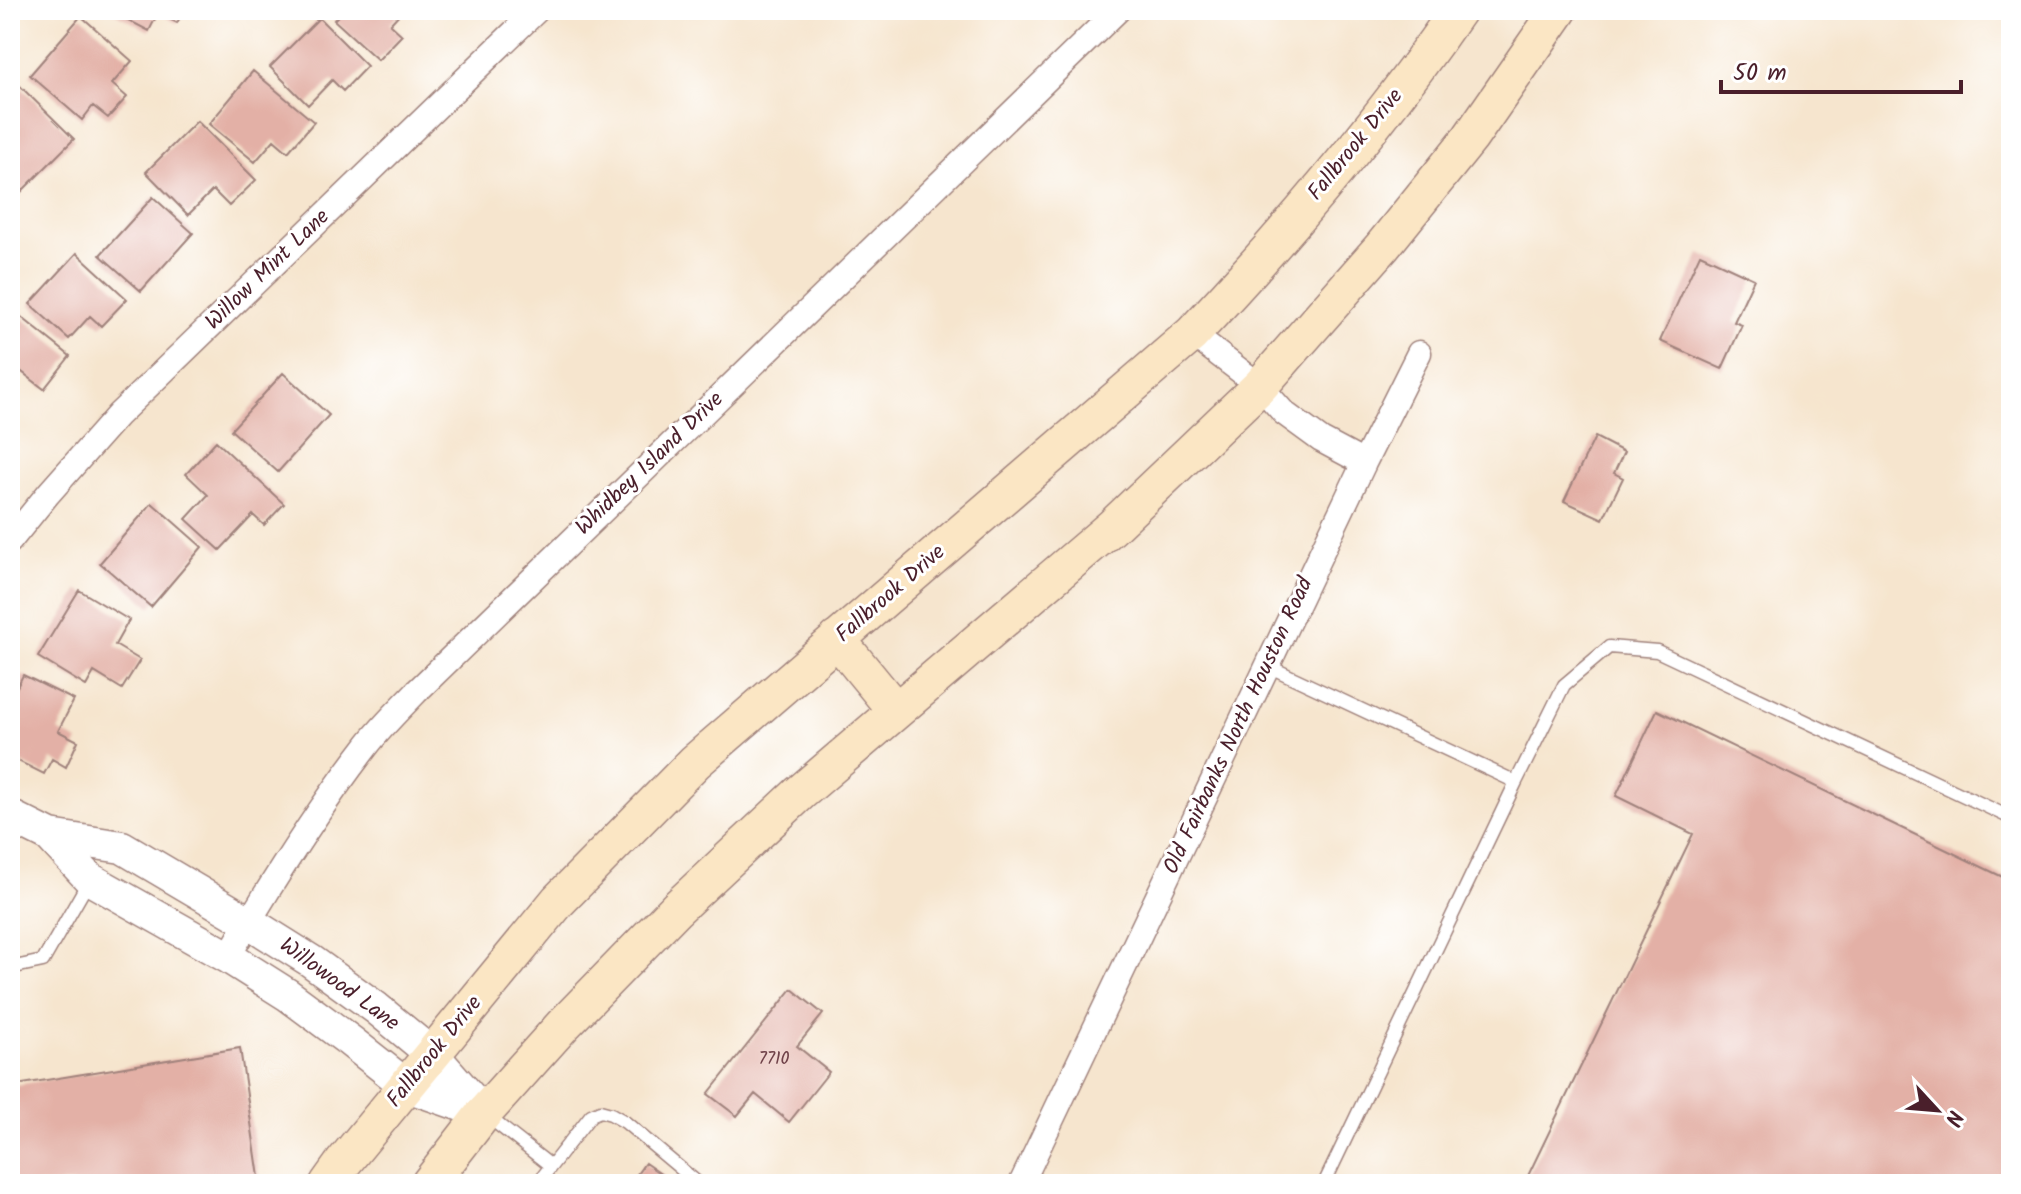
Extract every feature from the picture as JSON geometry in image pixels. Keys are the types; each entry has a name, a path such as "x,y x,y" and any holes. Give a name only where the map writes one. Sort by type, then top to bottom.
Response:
{"main road":[{"name":"Fallbrook Drive","path":"328,1184 558,901 695,762 1192,334 1254,268 1354,150 1458,10"},
{"path":"429,1184 484,1113 563,1025 676,909 800,793 1112,527 1260,386 1382,247 1470,138 1559,10"},
{"path":"837,639 896,711"}],"street":[{"name":"Willow Mint Lane","path":"10,541 118,415 537,10"},
{"name":"Whidbey Island Drive","path":"228,957 303,835 368,744 416,692 1118,10"},
{"path":"1192,334 1260,386 1284,413 1321,440 1364,463"},
{"name":"Old Fairbanks North Houston Road","path":"1021,1184 1419,353"},
{"name":"Willowood Lane","path":"10,816 50,836 122,847 249,922 311,961 376,1008 433,1055 484,1113"},
{"name":"Willowood Lane","path":"50,836 90,879 228,957 288,995 407,1086 484,1113"}],"lane":[{"path":"1324,1184 1564,685 1609,647 1657,651 2011,818"},
{"path":"1268,666 1516,782"},
{"path":"10,968 43,961 90,879"},
{"path":"537,1184 591,1115 600,1111 625,1122 699,1184"},
{"path":"484,1113 551,1166"}],"building":[{"path":"109,10 184,10 177,23 158,13 149,31"},
{"path":"343,10 403,10 390,24 402,35 378,60 334,20"},
{"path":"81,16 132,61 112,84 127,97 108,118 93,106 82,120 30,75"},
{"path":"319,18 367,66 343,91 332,80 308,105 270,67"},
{"path":"253,71 314,122 288,152 274,140 255,162 209,124"},
{"path":"17,83 74,139 19,194 10,185 10,133 14,129 10,125 10,90"},
{"path":"197,121 256,180 229,206 213,190 188,215 146,172"},
{"path":"153,197 193,233 141,291 100,255"},
{"path":"77,253 127,299 101,326 90,316 69,339 30,304"},
{"path":"1700,254 1754,279 1734,322 1742,325 1722,369 1660,341"},
{"path":"10,308 70,356 44,389 18,369 10,379"},
{"path":"283,373 329,415 278,472 231,430"},
{"path":"1595,437 1624,452 1614,473 1623,478 1603,519 1564,501"},
{"path":"216,441 284,504 264,525 253,515 220,550 186,519 208,495 186,474"},
{"path":"152,503 202,547 151,607 100,563"},
{"path":"79,590 129,620 115,645 140,660 122,689 94,672 86,686 38,657"},
{"path":"23,675 74,700 58,731 78,741 66,767 52,759 44,774 10,757 10,701"},
{"path":"1657,710 2011,881 2011,1184 1524,1184 1693,834 1616,796"},
{"path":"792,989 823,1014 797,1046 829,1072 789,1122 755,1094 737,1116 708,1094"},
{"path":"240,1048 259,1177 218,1184 10,1184 10,1086"},
{"path":"645,1163 675,1184 630,1184"}]}
